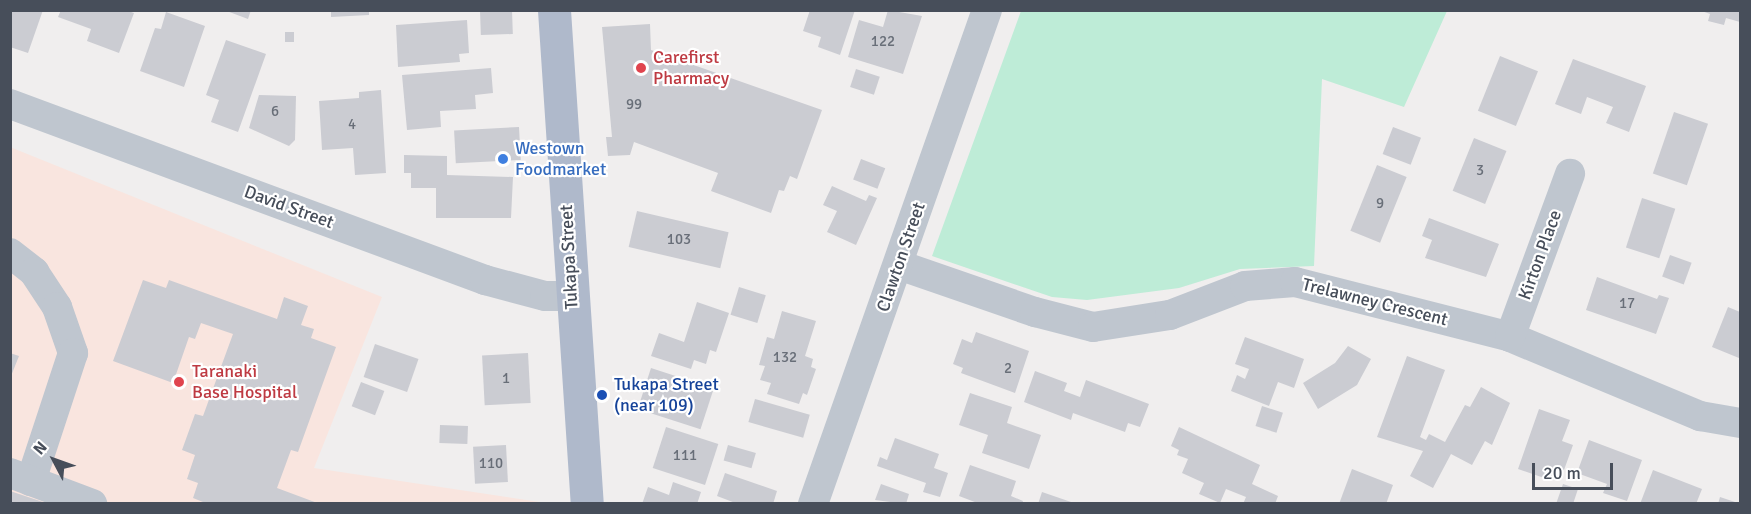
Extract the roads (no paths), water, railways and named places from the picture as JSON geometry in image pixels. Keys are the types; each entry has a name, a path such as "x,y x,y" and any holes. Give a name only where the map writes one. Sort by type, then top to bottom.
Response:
{"main road":[{"name":"Tukapa Street","path":"554,10 570,296 587,504"}],"street":[{"name":"Clawton Street","path":"813,504 987,10"},
{"name":"David Street","path":"10,105 484,280 545,296 570,296"},
{"name":"Kirton Place","path":"1510,337 1570,174"},
{"path":"10,253 34,272 57,306 73,353 21,477 92,504"},
{"name":"Trelawney Crescent","path":"899,265 1035,312 1093,327 1170,315 1245,286 1295,282 1510,337 1700,416 1740,423"}],"place":[{"name":"Carefirst Pharmacy","path":"641,68"},
{"name":"Westown Foodmarket","path":"503,159"},
{"name":"Taranaki Base Hospital","path":"179,382"},
{"name":"Tukapa Street (near 109)","path":"602,395"}]}
